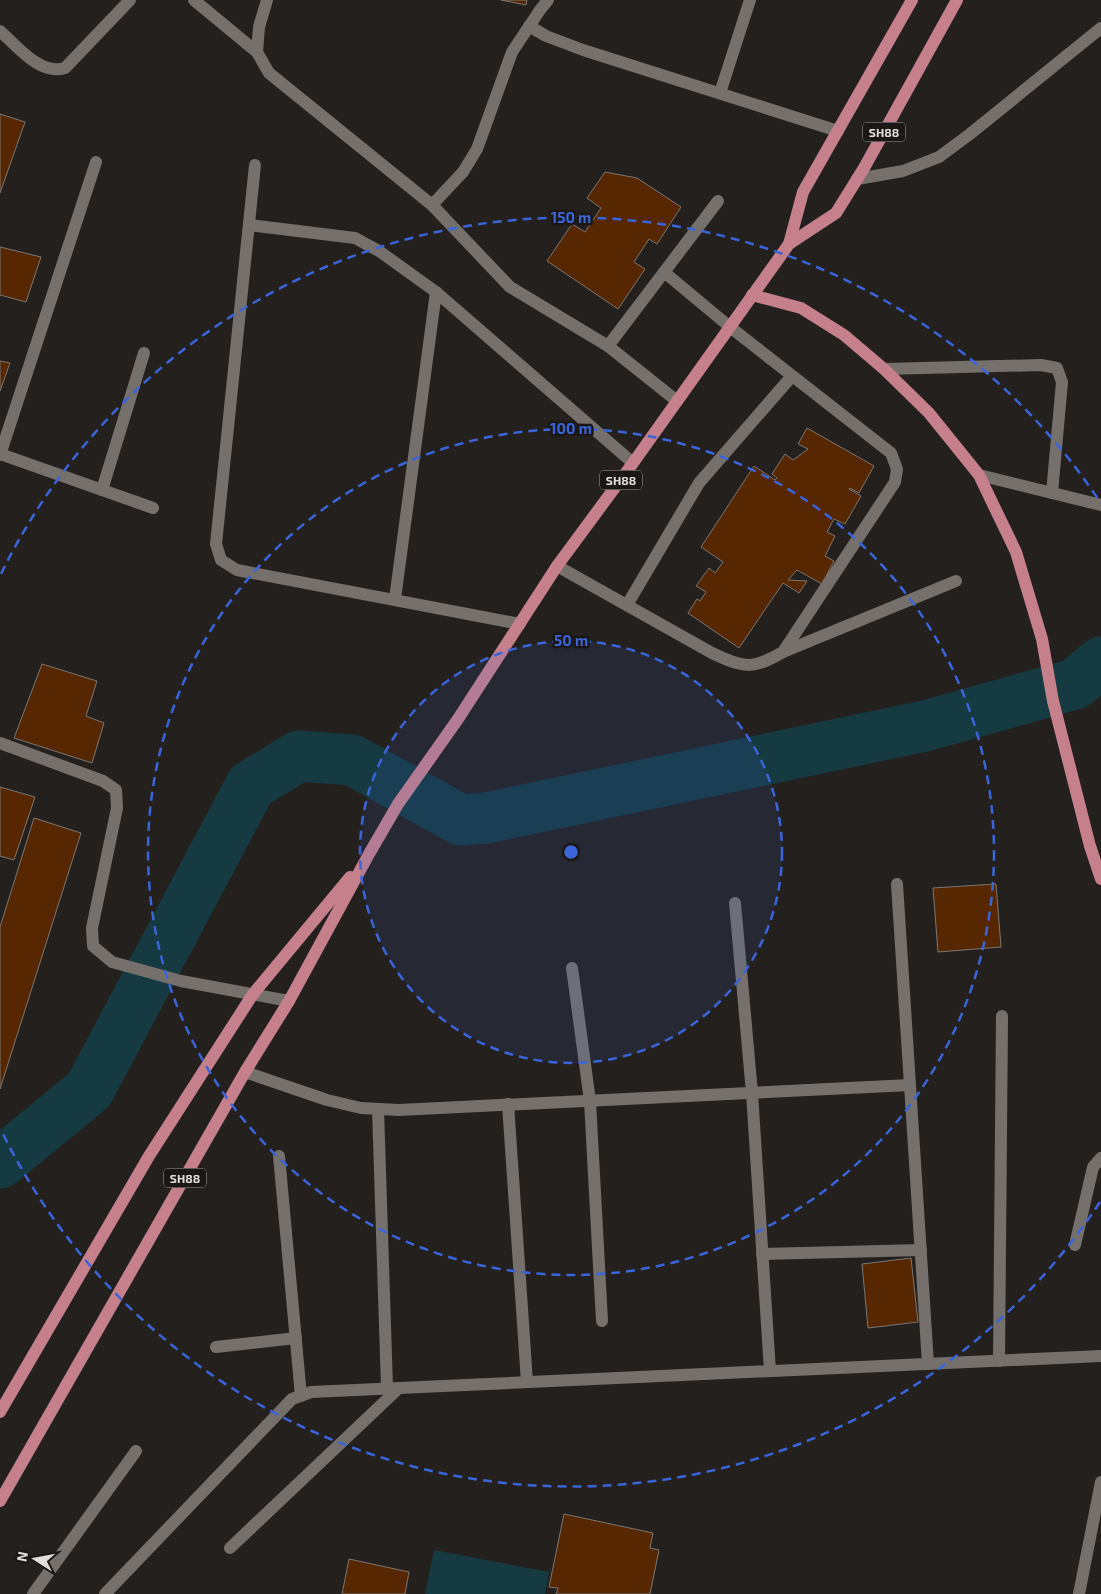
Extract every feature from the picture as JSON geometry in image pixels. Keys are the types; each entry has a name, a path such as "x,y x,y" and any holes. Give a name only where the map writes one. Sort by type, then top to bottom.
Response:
{"main road":[{"name":"SH88","path":"789,244 803,192 912,0"},
{"name":"SH88","path":"0,1501 245,1072 289,1001 398,804 458,719 557,566 634,463 789,244 836,213 957,0"},
{"path":"752,295 801,308 844,335 884,368 929,413 979,475 1016,552 1042,639 1052,701 1095,848 1101,879"},
{"name":"SH88","path":"0,1412 149,1156 253,994 369,854"}],"street":[{"path":"194,0 257,52 269,73 432,205 510,287 608,346 678,401"},
{"path":"257,52 259,27 267,0"},
{"path":"432,205 463,172 477,149 512,52 548,0"},
{"path":"720,93 750,0"},
{"path":"0,31 33,61 57,71 65,68 123,2"},
{"path":"529,26 546,36 583,50 838,131"},
{"path":"857,179 903,171 939,157 1101,28"},
{"path":"96,162 0,454 153,508"},
{"path":"255,165 216,544 221,560 237,570 520,624"},
{"path":"608,346 718,201"},
{"path":"249,224 355,238 379,251 436,292 634,463"},
{"path":"664,272 730,327 891,453 897,469 894,482 783,652"},
{"path":"395,600 436,292"},
{"path":"102,490 144,353"},
{"path":"884,368 1041,365 1057,368 1062,382 1052,493"},
{"path":"627,605 699,483 792,376"},
{"path":"979,475 1101,506"},
{"path":"557,566 712,653 731,662 749,666 765,662 783,652 956,581"},
{"path":"0,743 103,781 116,790 117,808 92,928 93,946 112,962 180,981 289,1001"},
{"path":"897,884 928,1364"},
{"path":"735,902 752,1093 770,1371"},
{"path":"572,968 590,1100 602,1320"},
{"path":"999,1361 1002,1016"},
{"path":"245,1072 327,1100 361,1108 399,1110 910,1085"},
{"path":"508,1104 527,1382"},
{"path":"230,1548 393,1388 378,1109"},
{"path":"279,1156 301,1396"},
{"path":"1075,1245 1093,1168 1101,1158"},
{"path":"762,1254 921,1250"},
{"path":"216,1347 296,1338"},
{"path":"106,1594 292,1399 311,1392 1101,1356"},
{"path":"33,1594 136,1451"},
{"path":"1079,1594 1101,1482"}],"water":[{"path":"434,1550 549,1572 545,1594 425,1594"}],"building":[{"path":"501,0 527,0 526,5"},
{"path":"0,114 25,122 0,193"},
{"path":"605,172 637,178 681,207 657,244 649,239 634,262 645,269 618,309 547,261 572,224 585,232 601,208 587,198"},
{"path":"0,247 41,257 26,302 0,295"},
{"path":"0,361 10,363 0,391"},
{"path":"807,428 874,466 859,493 849,489 861,496 845,524 834,519 827,532 835,536 825,556 834,561 822,584 797,570 788,580 807,581 799,593 783,583 739,648 688,613 697,599 700,601 706,592 696,586 709,568 715,573 723,562 701,547 754,466 775,480 777,478 772,474 785,454 793,460 808,449 798,444"},
{"path":"42,664 97,681 86,716 104,723 92,763 14,738"},
{"path":"0,787 35,797 14,860 0,856"},
{"path":"34,818 81,833 0,1089 0,927"},
{"path":"996,884 1001,947 938,952 933,888"},
{"path":"911,1258 918,1322 868,1328 862,1264"},
{"path":"564,1514 653,1533 650,1548 659,1550 650,1594 556,1594 558,1588 549,1587"},
{"path":"349,1559 409,1572 405,1594 342,1594"}],"waterway":[{"path":"0,1163 89,1090 251,785 299,756 352,760 461,820 486,818 925,726 1075,684 1101,662"}]}
